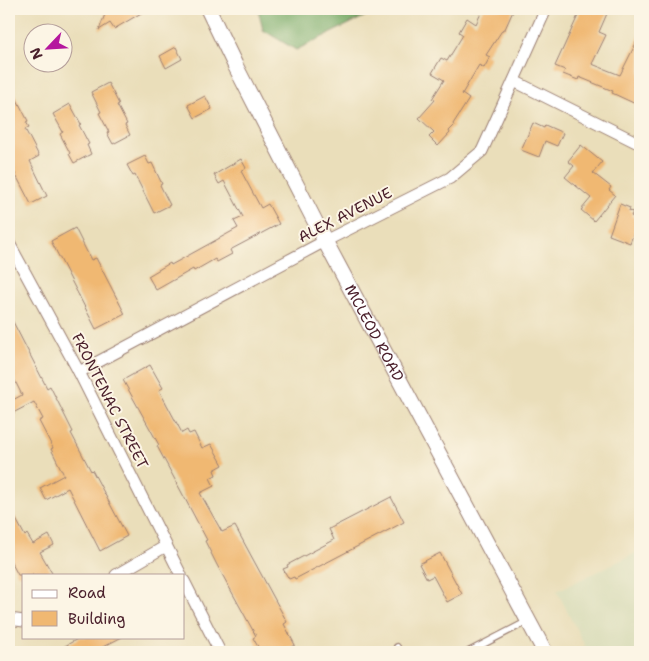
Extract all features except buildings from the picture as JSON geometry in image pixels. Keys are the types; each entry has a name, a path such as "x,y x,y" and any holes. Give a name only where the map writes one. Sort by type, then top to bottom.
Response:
{"main road":[{"name":"MCLEOD ROAD","path":"208,9 325,241 545,652"}],"street":[{"name":"ALEX AVENUE","path":"79,372 325,241 450,178 482,151 546,9"},
{"path":"514,81 636,142 640,141"},
{"name":"FRONTENAC STREET","path":"9,244 79,372 180,574"},
{"path":"118,574 166,546"},
{"path":"185,583 220,652"},
{"path":"9,619 22,621"}],"lane":[{"path":"468,652 528,621"}],"shaded area":[{"path":"640,551 640,652 588,652 557,591"}],"green space":[{"path":"258,9 380,9 296,50 263,30"}]}
